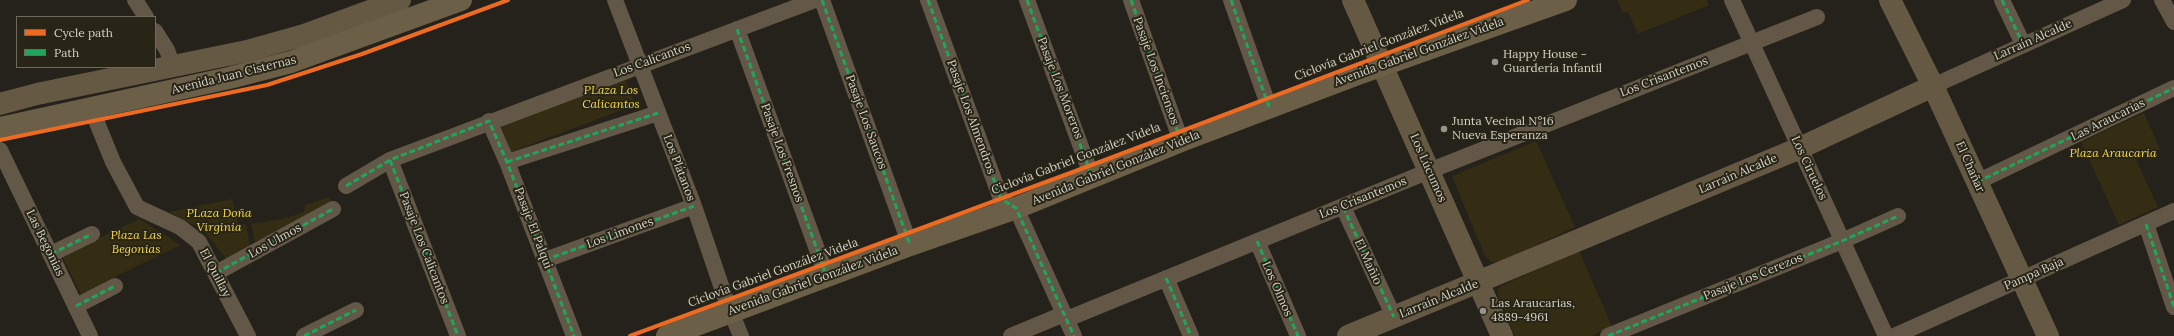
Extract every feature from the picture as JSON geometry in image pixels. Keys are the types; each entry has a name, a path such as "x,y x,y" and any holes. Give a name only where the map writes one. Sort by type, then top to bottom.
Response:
{"main road":[{"name":"Avenida Juan Cisternas","path":"0,128 229,78 291,62 461,0"},
{"name":"Avenida Gabriel González Videla","path":"667,336 910,245 1016,208 1269,107 1382,65 1566,0"}],"street":[{"path":"135,0 145,16"},
{"name":"Avenida Juan Cisternas","path":"0,104 37,94 247,51 304,35 400,0"},
{"name":"Los Plátanos","path":"616,0 694,206 731,312 741,336"},
{"name":"Los Calicantos","path":"489,121 815,0"},
{"name":"Pasaje Los Saucos","path":"822,0 910,245"},
{"name":"Pasaje Los Almendros","path":"928,0 1001,199 1016,208"},
{"name":"Pasaje Los Moreros","path":"1027,0 1092,177"},
{"name":"Pasaje Los Inciensos","path":"1131,0 1182,142"},
{"path":"1231,0 1269,107"},
{"name":"Los Lúcumos","path":"1353,0 1502,336"},
{"name":"Los Ciruelos","path":"1732,0 1886,336"},
{"name":"El Chañar","path":"1890,0 1933,86 2048,336"},
{"path":"2002,0 2023,44"},
{"name":"Larraín Alcalde","path":"1348,336 1479,283 1800,148 2023,44 2123,0"},
{"path":"2162,0 2174,22"},
{"name":"Los Crisantemos","path":"1011,336 1166,278 1429,171 1817,17"},
{"name":"Pasaje Los Fresnos","path":"737,29 827,277"},
{"path":"156,33 167,50 173,66"},
{"name":"Las Araucarias","path":"1977,182 2174,88"},
{"name":"El Quillay","path":"91,108 113,162 137,207 180,227 199,242 248,336"},
{"path":"507,162 658,113"},
{"path":"346,186 390,160 489,121"},
{"name":"Pasaje El Palqui","path":"489,121 507,162 574,336"},
{"name":"Las Begonias","path":"0,150 90,336"},
{"name":"Pasaje Los Calicantos","path":"390,160 458,336"},
{"name":"Los Limones","path":"545,260 694,206"},
{"name":"El Mañio","path":"1343,207 1394,317"},
{"name":"Los Ulmos","path":"216,273 333,208"},
{"path":"1016,208 1074,336"},
{"name":"Pampa Baja","path":"1894,336 2174,211"},
{"name":"Pasaje Los Cerezos","path":"1608,336 1842,241 1898,216"},
{"path":"2146,224 2174,307"},
{"path":"51,254 92,234"},
{"name":"Los Olmos","path":"1257,241 1298,336"},
{"path":"1166,278 1191,336"},
{"path":"76,306 115,286"},
{"path":"304,336 356,310"}],"green space":[{"path":"1617,0 1707,0 1709,5 1638,34 1628,12 1623,13"},
{"name":"PLaza Los Calicantos","path":"624,76 635,105 511,152 500,125"},
{"name":"Plaza Araucaria","path":"2144,113 2160,149 2136,160 2158,207 2119,225 2081,142"},
{"path":"1536,141 1575,227 1498,263 1490,261 1485,256 1452,176"},
{"path":"329,197 334,205 256,246 251,224 282,219 304,212 305,205"},
{"name":"PLaza Doña Virginia","path":"232,199 238,225 246,224 250,247 227,260 203,230 169,212"},
{"name":"Plaza Las Begonias","path":"139,219 181,245 104,282 105,286 82,297 62,256"},
{"path":"1579,251 1612,326 1591,336 1515,336 1498,295 1498,290 1501,286"}],"marked path":[{"path":"822,0 910,245"},
{"path":"928,0 1001,199 1016,208 1074,336"},
{"path":"1027,0 1092,177"},
{"path":"1131,0 1181,141"},
{"path":"1231,0 1269,107"},
{"path":"2002,0 2023,44"},
{"path":"737,29 827,277"},
{"path":"1977,182 2174,88"},
{"path":"507,162 658,113"},
{"path":"346,186 390,160 489,121 507,162 574,336"},
{"path":"390,160 458,336"},
{"path":"545,260 694,206"},
{"path":"1343,207 1394,317"},
{"path":"216,273 333,209"},
{"path":"1608,336 1842,241 1898,216"},
{"path":"2146,224 2174,307"},
{"path":"51,254 92,234"},
{"path":"1257,241 1298,336"},
{"path":"1166,278 1191,336"},
{"path":"76,306 115,286"},
{"path":"304,336 356,310"}],"cycle path":[{"path":"0,140 267,85 362,54 508,0"},
{"name":"Ciclovía Gabriel González Videla","path":"630,336 1089,166 1528,0"}],"place":[{"name":"Happy House - Guardería Infantil","path":"1495,62"},
{"name":"Junta Vecinal N°16 Nueva Esperanza","path":"1444,129"},
{"name":"Las Araucarias, 4889-4961","path":"1483,311"}]}
